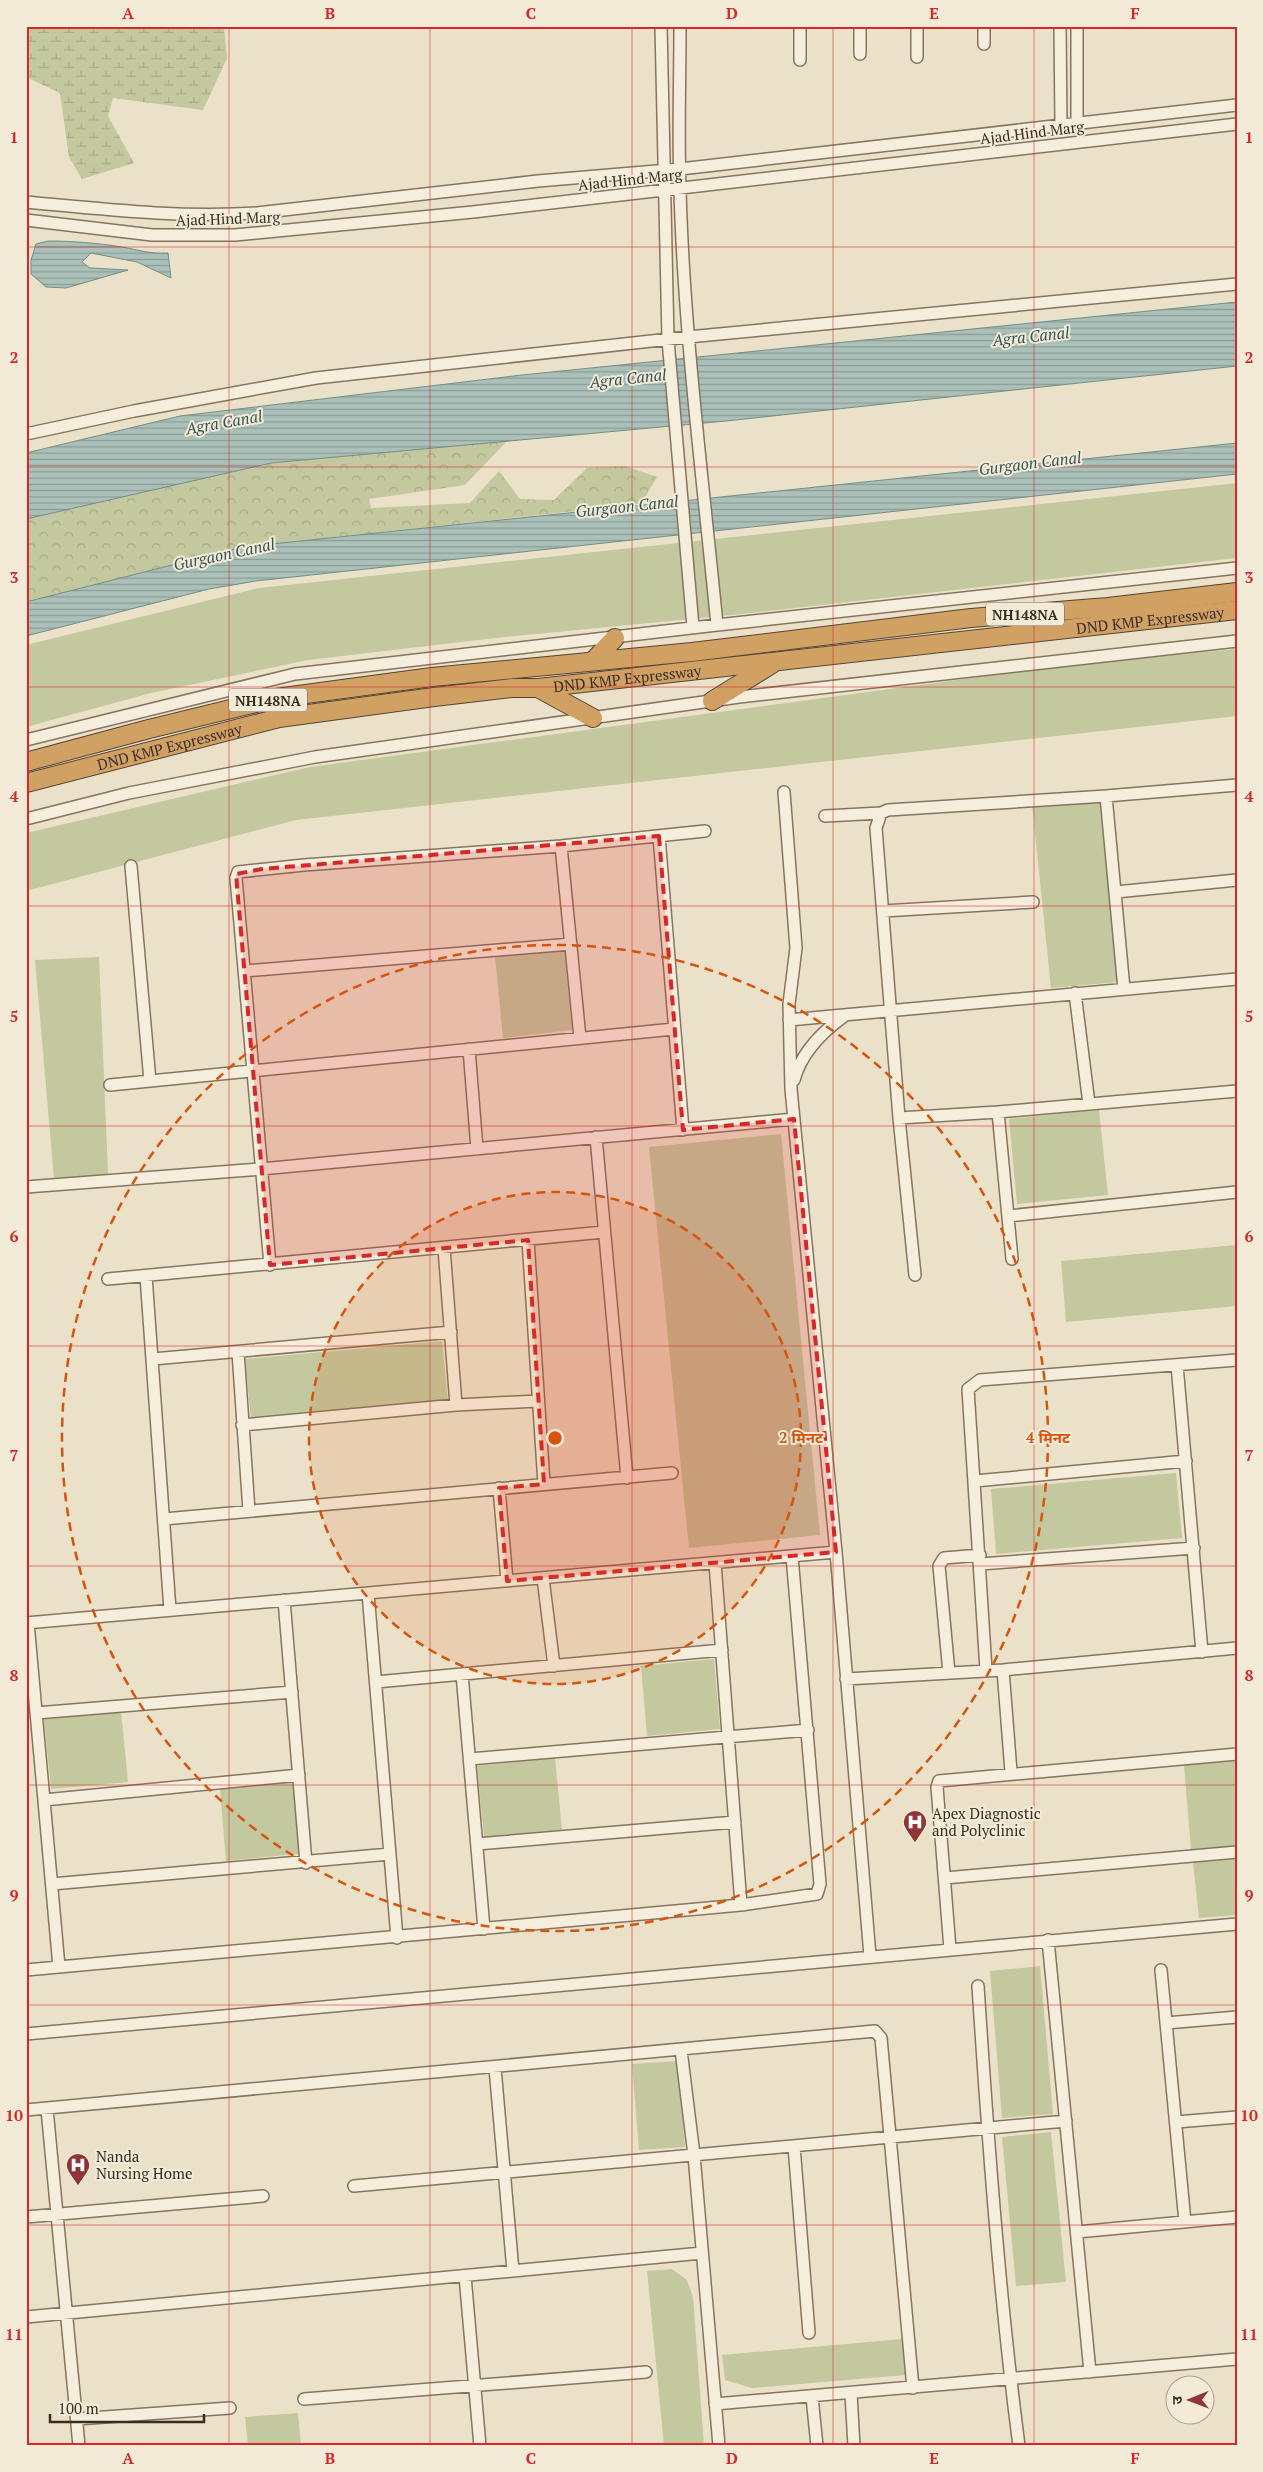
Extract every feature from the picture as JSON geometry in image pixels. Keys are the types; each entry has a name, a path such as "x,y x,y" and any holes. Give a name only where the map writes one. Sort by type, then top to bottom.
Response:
{"highway":[{"name":"DND KMP Expressway","path":"26,762 276,698 432,677 692,652 971,618 1108,607 1237,592"},
{"name":"DND KMP Expressway","path":"26,783 279,718 512,688 538,688 1237,610"},
{"path":"594,660 615,638"},
{"path":"712,701 776,661"},
{"path":"538,688 593,718"}],"street":[{"path":"661,26 666,170 668,340 693,627"},
{"path":"680,26 680,189 688,337 697,448 716,624"},
{"path":"800,26 800,60"},
{"path":"860,26 860,54"},
{"path":"917,26 917,57"},
{"path":"984,26 984,44"},
{"path":"1060,26 1061,125"},
{"path":"1077,26 1077,123"},
{"path":"26,202 156,213 227,215 680,169 1237,105"},
{"name":"Ajad Hind Marg","path":"26,220 152,235 235,235 680,189 1237,124"},
{"path":"26,434 134,411 316,378 688,337 1237,284"},
{"path":"677,448 697,448"},
{"path":"26,740 295,674 615,638 716,624 1237,568"},
{"path":"26,818 129,793 315,757 712,701 1237,641"},
{"path":"825,816 881,813 888,810 1106,796 1237,784"},
{"path":"784,792 796,948 794,978 790,991 791,1089 836,1552 870,1956"},
{"path":"1106,796 1124,989"},
{"path":"881,813 876,828 892,1010 899,1118 915,1275"},
{"path":"270,1265 236,878 238,872 304,865 561,846 705,831"},
{"path":"659,836 683,1130"},
{"path":"561,846 580,1038"},
{"path":"131,866 150,1081"},
{"path":"1116,892 1237,880"},
{"path":"883,911 1033,902"},
{"path":"244,971 571,944"},
{"path":"789,1020 1237,979"},
{"path":"1075,994 1089,1104"},
{"path":"791,1089 796,1073 806,1053 830,1026 846,1014"},
{"path":"110,1085 674,1029"},
{"path":"468,1049 477,1149"},
{"path":"899,1118 998,1112 1237,1091"},
{"path":"998,1112 1012,1259"},
{"path":"26,1187 261,1169 794,1119"},
{"path":"596,1137 627,1478"},
{"path":"1008,1216 1237,1192"},
{"path":"108,1279 604,1232"},
{"path":"528,1240 544,1484"},
{"path":"444,1248 456,1405"},
{"path":"146,1276 170,1610"},
{"path":"153,1359 451,1332"},
{"path":"238,1352 249,1511"},
{"path":"986,1670 968,1389 973,1383 980,1380 1237,1360"},
{"path":"1177,1365 1202,1652"},
{"path":"242,1425 456,1405 538,1401"},
{"path":"975,1481 1186,1461"},
{"path":"164,1519 672,1473"},
{"path":"498,1488 507,1581"},
{"path":"949,1672 939,1566 944,1558 980,1559 1194,1548"},
{"path":"59,1967 27,1623 836,1552"},
{"path":"26,1970 397,1938 741,1905 812,1896 820,1890 792,1556"},
{"path":"715,1563 741,1905"},
{"path":"544,1578 554,1666"},
{"path":"368,1593 397,1938"},
{"path":"284,1600 306,1863"},
{"path":"846,1679 1003,1670 1237,1648"},
{"path":"376,1682 722,1650"},
{"path":"1003,1670 1011,1772"},
{"path":"462,1674 484,1929"},
{"path":"36,1713 292,1692"},
{"path":"470,1759 808,1730"},
{"path":"950,1949 938,1781 1011,1772 1237,1754"},
{"path":"44,1800 299,1775"},
{"path":"477,1844 735,1822"},
{"path":"945,1878 1237,1852"},
{"path":"52,1884 306,1863 390,1854"},
{"path":"26,2034 1237,1924"},
{"path":"1048,1940 1090,2372"},
{"path":"1161,1970 1185,2222"},
{"path":"978,1986 987,2129 1010,2379 1019,2446"},
{"path":"1166,2022 1237,2017"},
{"path":"26,2110 494,2068 875,2031 880,2033 881,2038 913,2388"},
{"path":"681,2050 694,2155 719,2446"},
{"path":"494,2068 513,2271"},
{"path":"46,2109 79,2446"},
{"path":"1176,2122 1237,2117"},
{"path":"354,2186 1066,2121"},
{"path":"794,2146 809,2333"},
{"path":"26,2217 263,2196"},
{"path":"1077,2232 1237,2217"},
{"path":"26,2317 702,2253"},
{"path":"465,2276 480,2446"},
{"path":"715,2404 851,2394 1237,2359"},
{"path":"304,2399 476,2387 646,2372"},
{"path":"851,2394 854,2446"},
{"path":"812,2397 817,2446"},
{"path":"77,2419 230,2408"}],"highlighted area":[{"path":"659,836 683,1130 794,1119 836,1552 507,1581 499,1488 544,1484 528,1240 270,1265 236,874 262,869"}],"green space":[{"path":"26,26 224,26 227,58 203,110 113,98 108,116 134,163 82,179 69,157 60,93 26,77"},
{"path":"507,441 465,485 369,499 371,508 470,503 499,471 520,499 554,500 587,468 625,466 657,477 641,504 243,547 26,602 26,519 271,463"},
{"path":"1237,483 1237,558 742,614 495,638 308,660 151,693 26,727 26,645 259,588"},
{"path":"1237,649 1237,716 296,820 26,891 26,833 310,767 1069,665"},
{"path":"1099,797 1118,982 1051,988 1032,804"},
{"path":"564,949 572,1030 503,1038 495,956"},
{"path":"99,957 108,1174 54,1179 35,960"},
{"path":"1099,1110 1108,1195 1017,1204 1009,1119"},
{"path":"781,1134 820,1535 689,1548 649,1147"},
{"path":"1237,1245 1237,1306 1066,1322 1061,1261"},
{"path":"442,1341 448,1401 251,1420 245,1359"},
{"path":"1176,1473 1182,1538 996,1554 991,1489"},
{"path":"714,1659 720,1729 647,1736 641,1666"},
{"path":"121,1711 128,1782 51,1789 44,1718"},
{"path":"555,1758 562,1830 484,1837 477,1766"},
{"path":"1237,1761 1237,1846 1191,1850 1184,1765"},
{"path":"297,1782 304,1853 226,1861 220,1789"},
{"path":"1237,1858 1237,1915 1199,1918 1193,1862"},
{"path":"1040,1966 1053,2114 1002,2118 990,1971"},
{"path":"678,2061 685,2147 639,2150 632,2064"},
{"path":"1051,2132 1066,2282 1016,2286 1002,2137"},
{"path":"672,2269 687,2280 693,2297 704,2446 664,2446 647,2271"},
{"path":"902,2339 905,2375 752,2388 725,2380 722,2355"},
{"path":"298,2413 301,2446 248,2446 245,2417"}],"water":[{"path":"48,241 94,243 168,253 171,278 137,262 91,253 82,262 90,268 128,270 66,288 46,287 31,274 31,260 36,244"},
{"name":"Agra Canal","path":"1237,302 1237,366 726,421 271,463 26,519 26,453 180,416 522,375"},
{"name":"Gurgaon Canal","path":"1237,443 1237,474 256,581 209,589 26,636 26,602 243,547"}],"place":[{"name":"Apex Diagnostic and Polyclinic","path":"915,1843"},
{"name":"Nanda Nursing Home","path":"78,2186"}]}
